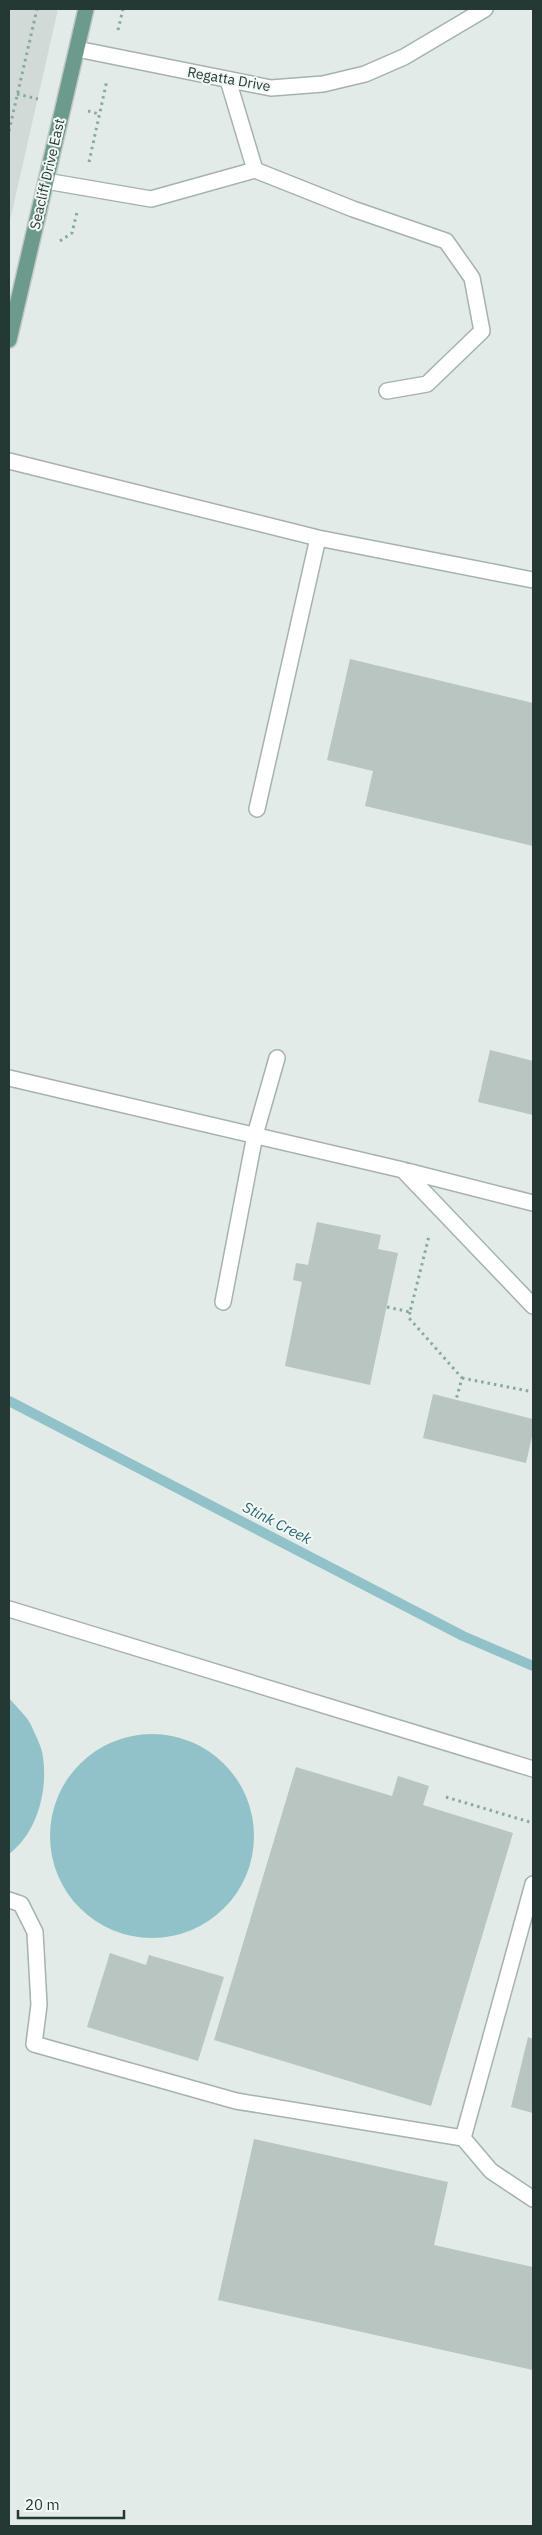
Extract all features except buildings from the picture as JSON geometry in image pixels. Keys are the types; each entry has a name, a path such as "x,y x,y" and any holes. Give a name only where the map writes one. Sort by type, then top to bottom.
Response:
{"main road":[{"name":"Seacliff Drive East","path":"9,340 86,9"}],"street":[{"name":"Regatta Drive","path":"77,49 272,88 323,84 365,74 404,57 485,9"},
{"path":"228,80 255,170"},
{"path":"46,181 151,199 255,170 353,209 446,241 472,278 482,331 427,384 387,391"},
{"path":"9,461 318,538 533,580"},
{"path":"257,809 318,538"},
{"path":"223,1302 255,1135 277,1058"},
{"path":"9,1078 533,1202"},
{"path":"403,1170 533,1306"},
{"path":"9,1609 533,1769"},
{"path":"463,2138 533,1884"},
{"path":"9,1900 21,1904 35,1932 38,2005 34,2044 236,2101 463,2138 491,2171 533,2199"}],"path":[{"path":"9,131 37,9"},
{"path":"437,1206 409,1318 462,1378 533,1392"},
{"path":"387,1307 410,1312"},
{"path":"456,1400 462,1378"},
{"path":"446,1798 533,1823"}],"shaded area":[{"path":"9,9 58,9 9,225"}],"water":[{"path":"9,1698 24,1714 38,1741 43,1757 44,1784 38,1810 27,1835 9,1854"},
{"path":"142,1734 162,1734 182,1738 200,1746 217,1757 231,1771 242,1788 250,1806 254,1836 250,1866 242,1884 231,1901 217,1915 200,1926 182,1934 162,1938 142,1938 122,1934 104,1926 87,1915 73,1901 62,1884 54,1866 50,1846 50,1826 54,1806 62,1788 73,1771 87,1757 104,1746 122,1738"}],"waterway":[{"name":"Stink Creek","path":"9,1401 463,1636 533,1666"}]}
